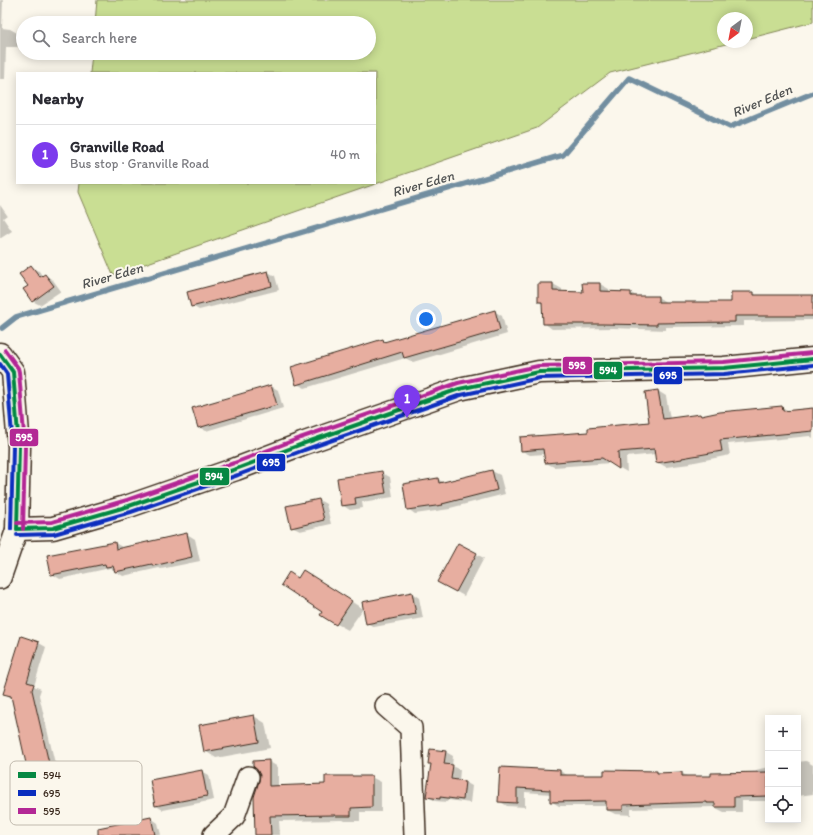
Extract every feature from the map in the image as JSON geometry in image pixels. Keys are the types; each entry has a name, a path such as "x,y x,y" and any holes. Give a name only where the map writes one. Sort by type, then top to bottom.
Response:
{"street":[{"path":"0,354 13,372 19,447 17,528 0,578"},
{"path":"17,528 53,528 129,506 467,387 539,372 724,368 813,359"},
{"path":"386,706 410,728 415,835"},
{"path":"214,835 234,816 248,777"}],"green space":[{"path":"97,0 813,0 813,22 753,37 753,12 717,12 717,46 610,73 537,128 376,184 376,72 90,72 91,60 376,60 376,16 96,16"},
{"path":"79,184 375,184 113,275 78,192"}],"building":[{"path":"31,265 40,277 45,274 54,286 32,302 23,289 28,286 19,274"},
{"path":"268,271 272,286 191,307 187,292"},
{"path":"538,283 553,283 553,291 583,292 582,283 600,283 600,291 631,292 631,296 658,296 658,302 731,302 731,292 754,292 754,295 813,295 813,316 735,316 735,322 657,323 657,325 543,324 542,302 538,302"},
{"path":"495,310 500,330 404,358 402,352 296,385 291,367 383,339 384,342"},
{"path":"271,385 277,405 198,428 192,408"},
{"path":"658,390 663,419 782,406 783,411 813,408 813,431 720,440 722,451 656,463 654,449 618,452 619,469 602,458 545,463 543,449 521,451 520,437 588,432 588,428 649,422 645,392"},
{"path":"492,470 497,490 442,504 443,505 407,510 403,484 438,478 439,483"},
{"path":"382,471 386,493 355,498 356,504 341,506 337,478"},
{"path":"319,499 324,520 291,528 286,506"},
{"path":"187,533 192,557 153,566 152,564 115,572 113,566 106,567 105,564 51,575 47,555 115,542 116,549"},
{"path":"458,543 477,553 456,592 437,582"},
{"path":"303,570 352,601 336,625 320,615 322,612 281,585 289,572 298,578"},
{"path":"412,592 416,614 366,624 362,602"},
{"path":"21,636 39,642 27,682 34,684 32,690 48,761 25,761 11,696 3,694"},
{"path":"254,715 259,742 204,752 199,725"},
{"path":"430,749 446,751 444,764 453,765 451,779 465,781 463,800 426,797 431,764 428,764"},
{"path":"269,760 269,786 325,784 325,776 372,776 372,807 351,808 351,816 270,816 271,835 255,835 254,797 260,775 253,766 253,761"},
{"path":"500,767 560,770 560,775 604,775 604,770 657,771 657,773 682,772 682,776 711,776 711,773 765,772 765,796 734,797 734,807 715,807 715,803 707,802 623,805 623,810 606,810 606,801 550,802 550,790 517,788 517,803 498,802"},
{"path":"202,770 207,796 155,806 150,780"},
{"path":"151,817 155,835 98,835 98,828 112,825 142,825 142,819"}],"waterway":[{"name":"River Eden","path":"2,328 16,317 563,155 629,78 730,127 813,93"}],"transit line":[{"name":"595","path":"5,350 18,368 19,372 25,447 23,529"},
{"name":"595","path":"17,523 52,522 127,500 458,383 538,366 724,362 812,353"},
{"name":"594","path":"0,354 13,372 19,447 17,529"},
{"name":"594","path":"17,529 53,528 129,506 459,389 539,372 724,368 813,359"},
{"name":"695","path":"0,364 7,374 13,447 11,529"},
{"name":"695","path":"17,535 54,534 131,512 461,395 540,378 724,374 813,365"}],"place":[{"name":"Granville Road","path":"407,418"}]}
